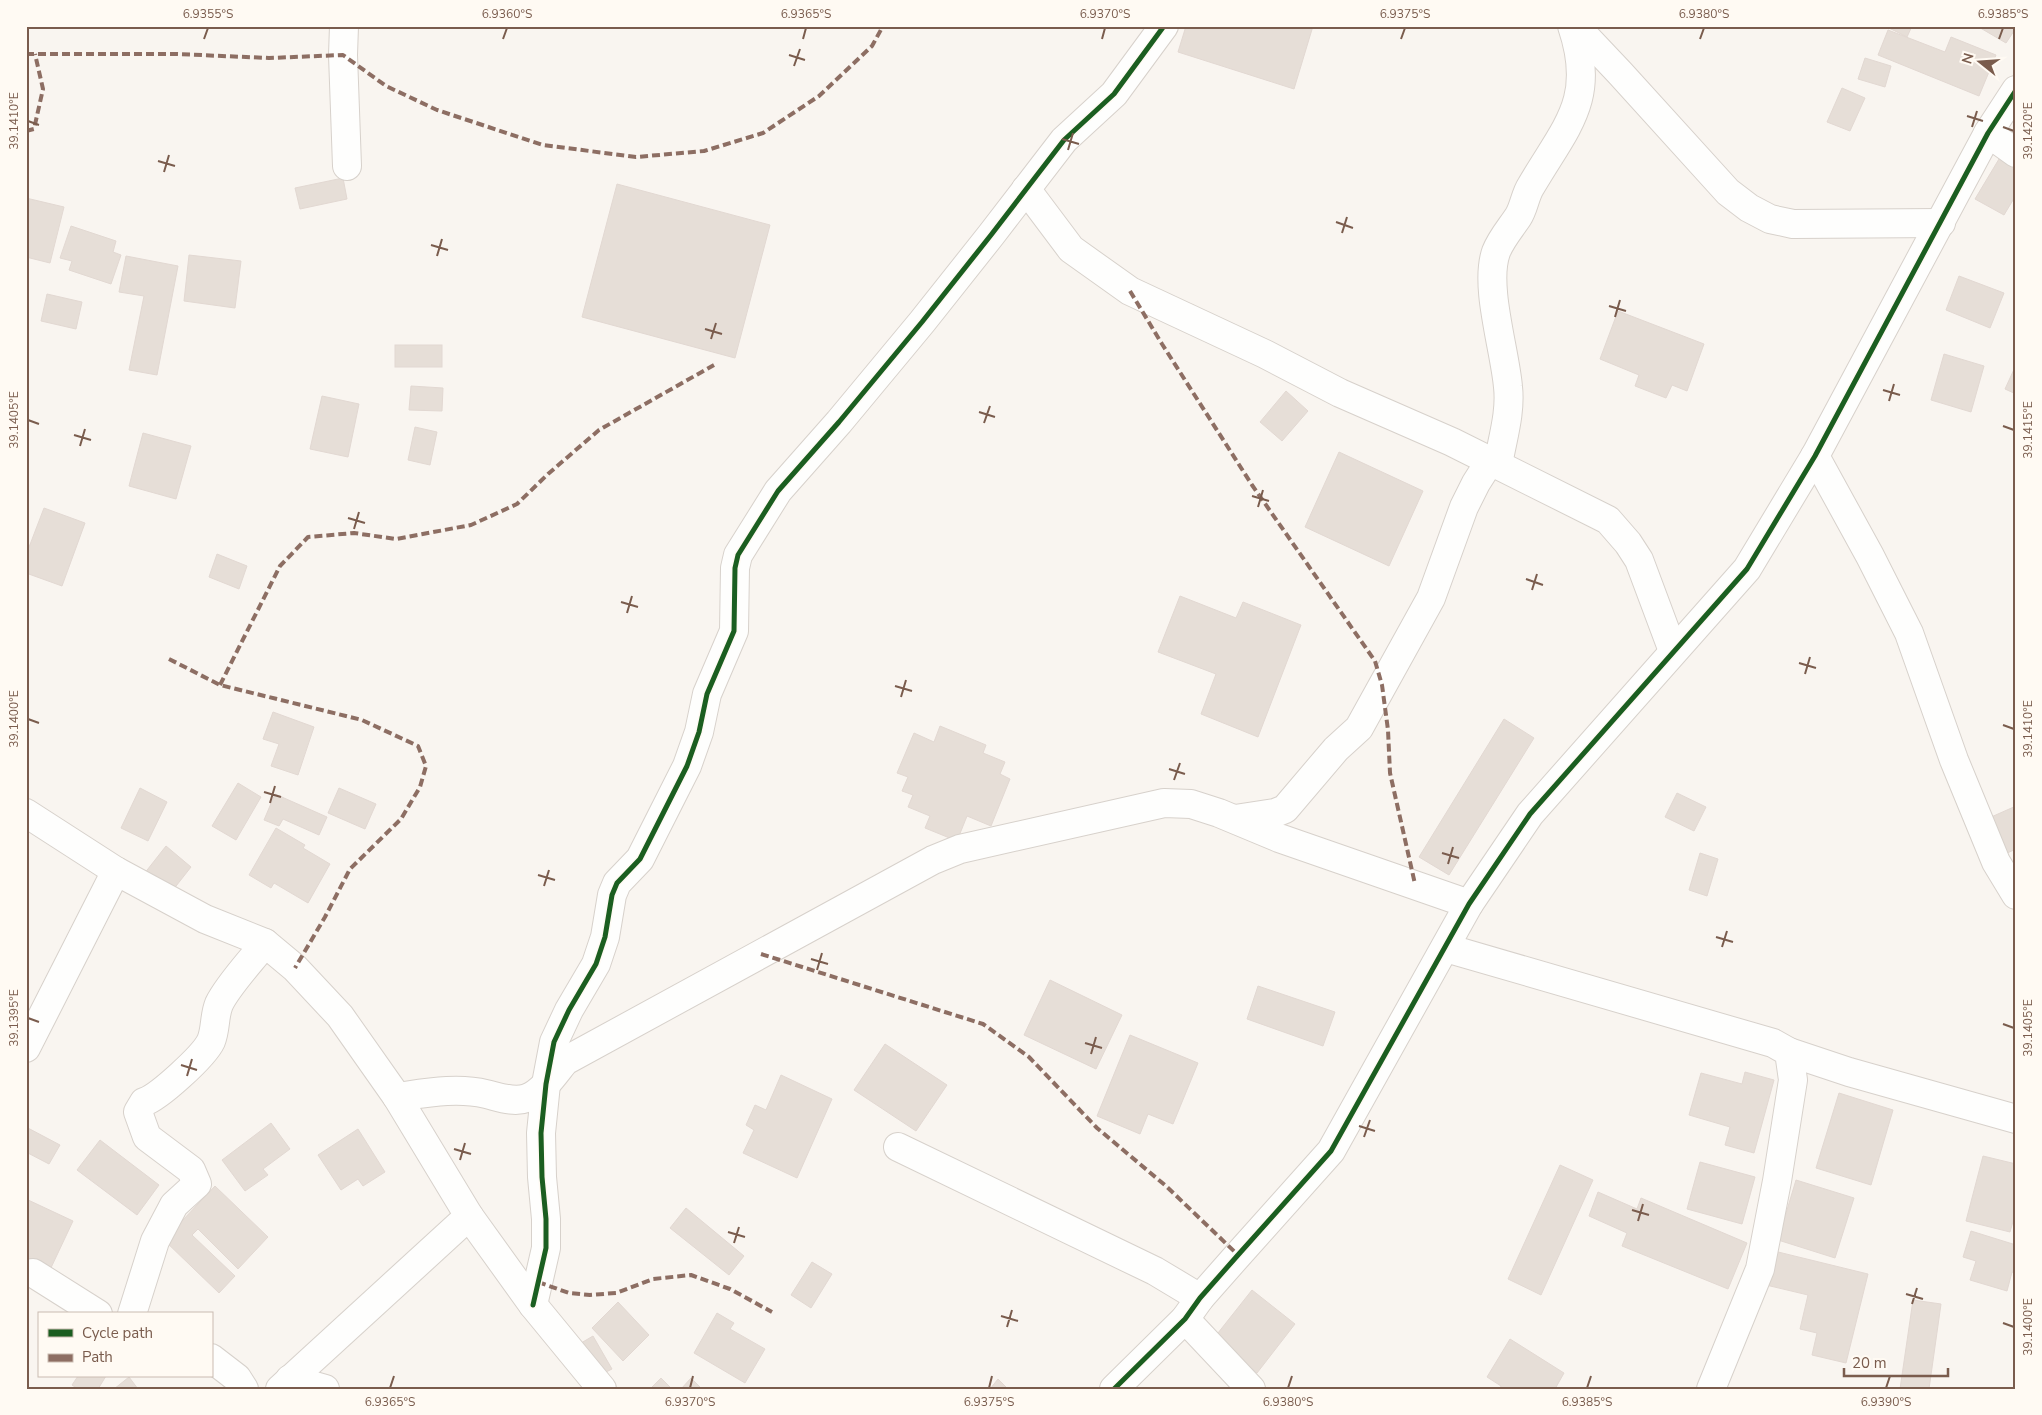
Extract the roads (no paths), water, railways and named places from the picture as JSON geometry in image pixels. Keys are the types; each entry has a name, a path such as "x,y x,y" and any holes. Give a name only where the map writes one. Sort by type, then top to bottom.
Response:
{"street":[{"path":"344,26 342,55 347,166"},
{"path":"533,1305 546,1248 541,1133 546,1084 554,1042 569,1010 596,964 606,937 612,894 617,883 640,860 687,766 699,732 707,694 734,631 735,568 738,555 778,491 839,422 922,322 1064,140 1114,94 1164,26"},
{"path":"1572,26 1585,36 1620,73 1728,192 1749,208 1770,219 1793,224 1941,223"},
{"path":"1233,819 1274,813 1286,808 1336,749 1358,728 1431,598 1464,507 1476,483 1494,463 1508,411 1508,387 1492,275 1495,254 1501,240 1520,215 1529,188 1570,123 1580,90 1582,66 1579,47 1572,26"},
{"path":"1114,1389 1192,1309 1331,1151 1469,904 1530,814 1747,569 1815,456 1876,338 1941,223 1988,132 2016,90"},
{"path":"1988,132 2016,153"},
{"path":"1026,189 1071,249 1130,291 1265,354 1340,393 1452,442 1608,520 1628,543 1639,560 1674,651"},
{"path":"1815,456 1870,556 1909,633 1958,769 1996,862 2016,895"},
{"path":"397,1097 452,1091 481,1093 517,1101 529,1098 546,1084 565,1061 933,860 960,849 1164,803 1191,804 1279,838 1469,904"},
{"path":"26,813 116,871 205,920 265,943 295,968 340,1016 397,1097 469,1216 533,1305 579,1377 602,1389"},
{"path":"26,1048 116,871"},
{"path":"133,1312 155,1241 174,1205 197,1184 191,1170 147,1137 138,1112 144,1102 153,1099 184,1072 210,1044 220,1003 265,943"},
{"path":"1446,948 1773,1043 1790,1052 1849,1072 2016,1119"},
{"path":"1711,1389 1760,1269 1794,1080 1790,1052"},
{"path":"898,1147 1155,1271 1192,1309 1252,1389"},
{"path":"285,1384 469,1216"},
{"path":"33,1273 95,1312"},
{"path":"212,1359 237,1378 244,1389"},
{"path":"285,1384 325,1389"}]}
